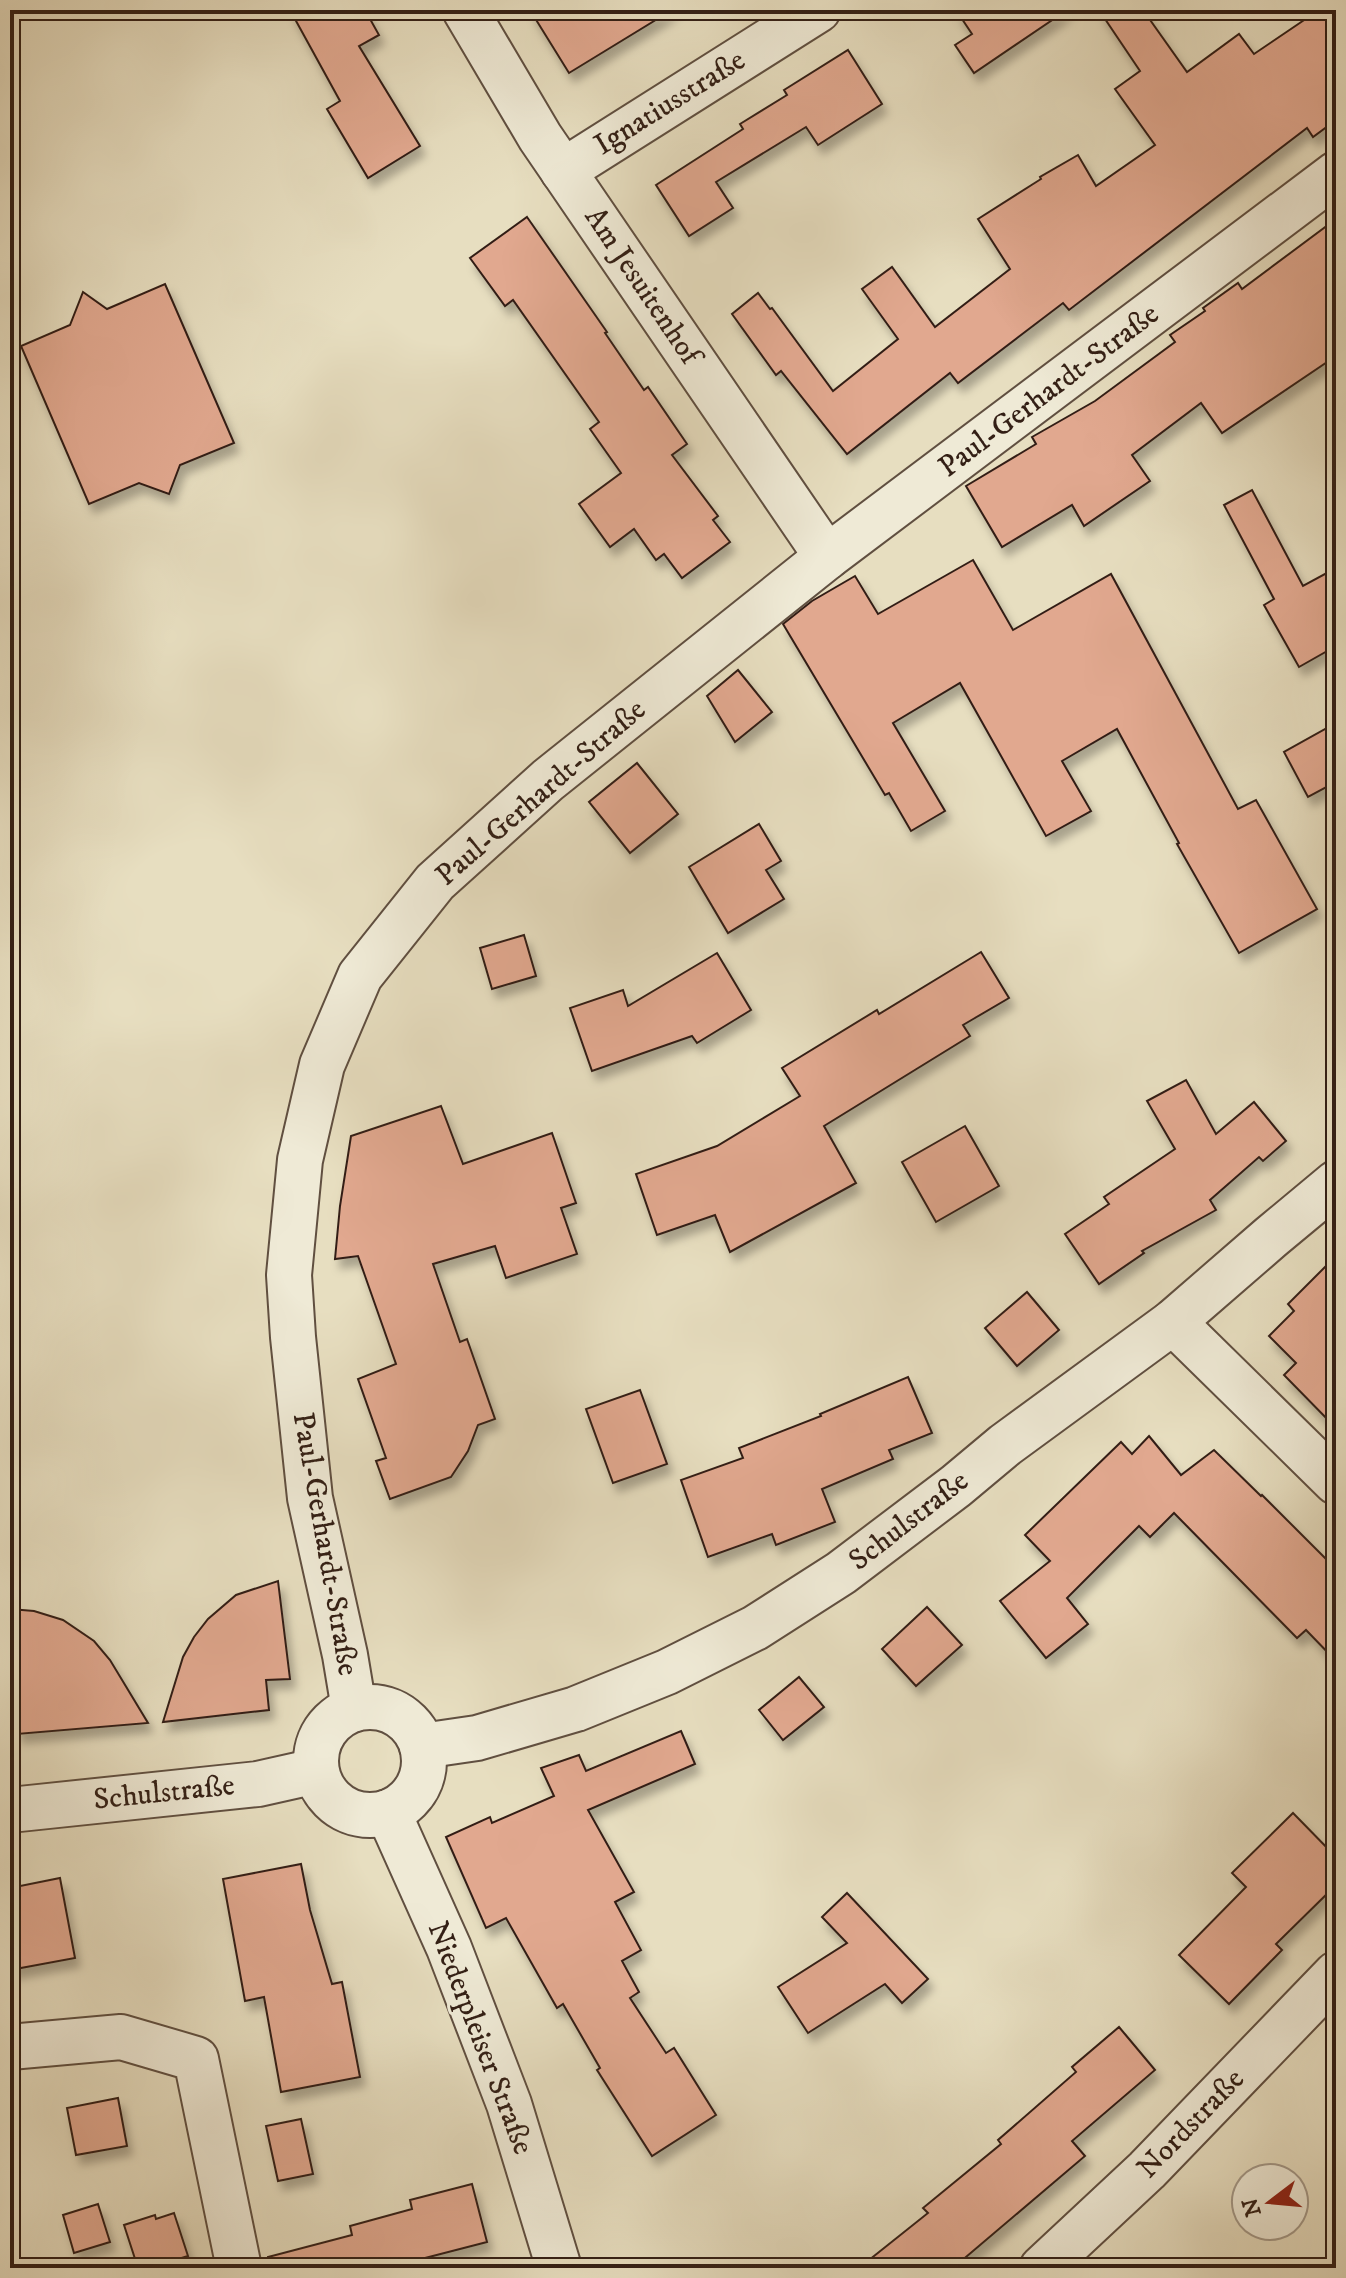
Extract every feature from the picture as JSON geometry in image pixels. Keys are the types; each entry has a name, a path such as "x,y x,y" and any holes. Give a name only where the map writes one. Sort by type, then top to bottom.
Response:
{"street":[{"name":"Am Jesuitenhof","path":"465,10 540,137 827,557"},
{"name":"Ignatiusstraße","path":"563,171 818,10"},
{"name":"Paul-Gerhardt-Straße","path":"354,1709 310,1498 289,1275 300,1160 322,1065 360,976 435,882 548,780 827,557 1336,174"},
{"name":"Schulstraße","path":"422,1746 477,1738 576,1709 667,1672 755,1628 841,1573 1005,1445 1173,1322 1336,1183"},
{"path":"1173,1322 1336,1482"},
{"path":"370,1707 388,1710 402,1718 422,1746 424,1762 421,1778 403,1805 388,1812 369,1816 351,1813 335,1803 323,1789 316,1771 315,1755 320,1740 339,1716 354,1709 370,1707"},
{"name":"Schulstraße","path":"10,1810 258,1784 316,1771"},
{"name":"Niederpleiser Straße","path":"388,1812 449,1948 509,2104 559,2268"},
{"name":"Nordstraße","path":"1042,2268 1147,2170 1336,1974"},
{"path":"10,2047 121,2037 196,2059 239,2268"}],"building":[{"path":"290,10 365,10 379,35 359,46 420,146 368,178 327,109 340,101"},
{"path":"530,10 672,10 569,73"},
{"path":"956,10 1067,10 974,73 955,45 972,34"},
{"path":"1099,10 1143,10 1187,72 1239,34 1254,54 1319,10 1336,10 1336,120 1313,137 1307,128 1069,310 1063,303 958,383 950,373 847,454 781,371 776,375 732,314 758,293 833,391 898,339 862,289 892,267 935,327 1010,269 978,219 1078,155 1096,186 1155,145 1115,89 1140,71"},
{"path":"848,50 882,104 818,145 806,127 716,182 733,208 689,236 656,185 743,129 740,124 787,95 784,90"},
{"path":"527,217 644,390 648,387 687,444 672,455 718,516 713,520 730,542 682,578 664,554 656,560 634,529 610,547 579,504 621,473 590,429 599,422 513,300 505,306 470,258"},
{"path":"1336,219 1336,356 1222,433 1201,403 1132,455 1150,481 1084,526 1072,505 1002,547 966,486 1036,444 1032,437 1095,401 1175,342 1170,335 1205,311 1203,308 1238,283 1242,289"},
{"path":"165,284 234,443 180,465 169,494 139,483 89,504 21,346 70,325 83,292 107,309"},
{"path":"1252,490 1303,586 1336,568 1336,646 1299,667 1264,605 1274,599 1224,505"},
{"path":"973,560 1013,630 1111,574 1238,809 1256,800 1317,909 1239,953 1117,729 1062,761 1091,811 1046,836 960,683 893,723 945,811 911,831 889,793 885,795 783,624 812,601 855,576 878,614"},
{"path":"738,670 772,712 735,742 707,696"},
{"path":"1336,723 1336,782 1308,797 1284,752"},
{"path":"637,763 678,814 630,853 589,802"},
{"path":"759,824 781,861 766,870 784,899 728,933 689,867"},
{"path":"524,935 536,976 492,989 480,948"},
{"path":"981,952 1009,998 963,1025 970,1036 824,1126 856,1183 730,1252 715,1215 657,1235 636,1174 717,1146 800,1096 782,1068"},
{"path":"717,953 751,1010 697,1043 692,1036 592,1071 570,1008 623,990 628,1006"},
{"path":"1186,1080 1216,1134 1254,1102 1286,1141 1263,1161 1259,1157 1210,1200 1216,1210 1142,1251 1144,1253 1099,1284 1065,1234 1109,1204 1104,1197 1175,1149 1147,1101"},
{"path":"441,1106 463,1164 552,1133 576,1203 561,1208 577,1254 506,1278 495,1246 433,1264 460,1342 467,1339 495,1419 478,1425 468,1451 451,1477 390,1499 376,1461 386,1458 358,1379 396,1364 358,1256 335,1259 340,1206 351,1136"},
{"path":"965,1126 999,1186 936,1222 902,1162"},
{"path":"1336,1256 1336,1428 1284,1375 1296,1363 1269,1336 1294,1311 1288,1304"},
{"path":"1027,1292 1059,1330 1017,1366 985,1328"},
{"path":"908,1377 932,1433 889,1450 893,1459 822,1489 835,1522 776,1545 772,1534 708,1557 681,1480 743,1458 739,1448"},
{"path":"640,1390 667,1464 613,1483 586,1409"},
{"path":"1149,1436 1181,1475 1214,1450 1336,1569 1336,1661 1306,1630 1297,1638 1174,1513 1150,1537 1139,1526 1067,1598 1088,1624 1046,1658 1000,1601 1050,1561 1025,1535 1121,1442 1132,1454"},
{"path":"278,1581 290,1679 266,1680 269,1710 163,1722 183,1657 208,1619 236,1595"},
{"path":"927,1607 962,1645 916,1686 882,1649"},
{"path":"10,1609 34,1611 63,1620 94,1641 110,1660 148,1723 17,1734 10,1670"},
{"path":"799,1677 824,1707 783,1740 759,1710"},
{"path":"681,1731 695,1764 588,1810 634,1892 615,1902 641,1950 622,1961 639,1992 630,1998 666,2053 674,2048 716,2115 652,2156 597,2070 600,2068 563,2004 557,2008 506,1918 486,1928 446,1837 490,1817 492,1823 554,1796 541,1768 579,1755 586,1771"},
{"path":"1293,1813 1336,1857 1336,1885 1276,1944 1282,1950 1229,2004 1179,1955 1246,1887 1232,1873"},
{"path":"301,1864 310,1910 332,1984 342,1982 360,2077 281,2092 264,1997 245,2001 223,1879"},
{"path":"60,1878 75,1958 10,1970 10,1888"},
{"path":"847,1893 928,1979 902,2003 885,1984 808,2033 778,1987 847,1943 822,1917"},
{"path":"1119,2027 1155,2070 1072,2141 1085,2156 953,2268 859,2268 928,2213 923,2208 1001,2144 998,2140 1076,2072 1072,2067"},
{"path":"118,2098 127,2146 76,2155 67,2108"},
{"path":"301,2119 313,2174 278,2181 266,2126"},
{"path":"472,2184 487,2242 425,2258 427,2268 269,2268 268,2257 352,2235 350,2226 412,2209 410,2200"},
{"path":"98,2204 110,2242 74,2253 63,2215"},
{"path":"174,2213 188,2256 149,2268 138,2268 124,2225 155,2215 156,2219"}]}
